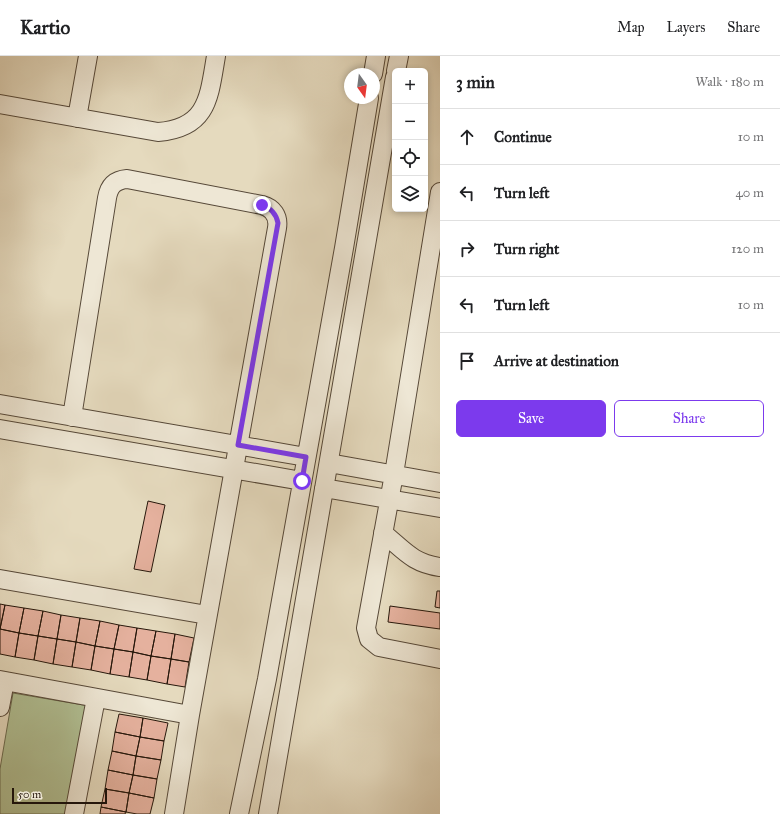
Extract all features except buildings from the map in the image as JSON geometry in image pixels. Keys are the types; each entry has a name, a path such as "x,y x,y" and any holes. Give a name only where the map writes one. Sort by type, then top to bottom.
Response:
{"street":[{"path":"77,118 88,56"},
{"path":"0,104 158,132 171,131 184,127 194,120 203,110 209,98 216,56"},
{"path":"374,68 376,56"},
{"path":"397,68 399,56"},
{"path":"268,814 292,683 392,94"},
{"path":"239,814 268,679 368,104"},
{"path":"72,417 108,192 115,182 127,179 262,205 271,209 277,217 277,228 207,615 174,814"},
{"path":"440,192 436,236 366,628 370,639 379,647 440,659"},
{"path":"344,248 364,252"},
{"path":"0,404 306,457"},
{"path":"0,429 302,481"},
{"path":"329,463 440,483"},
{"path":"324,488 440,508"},
{"path":"383,533 413,559 430,566 440,568"},
{"path":"0,579 207,615"},
{"path":"268,679 292,683"},
{"path":"0,707 2,681 190,715"},
{"path":"74,814 96,698"}],"green space":[{"path":"13,693 89,706 70,814 0,814 0,769"}],"route":[{"path":"262,205 267,206 275,213 278,223 238,445 306,457 302,481"}]}
